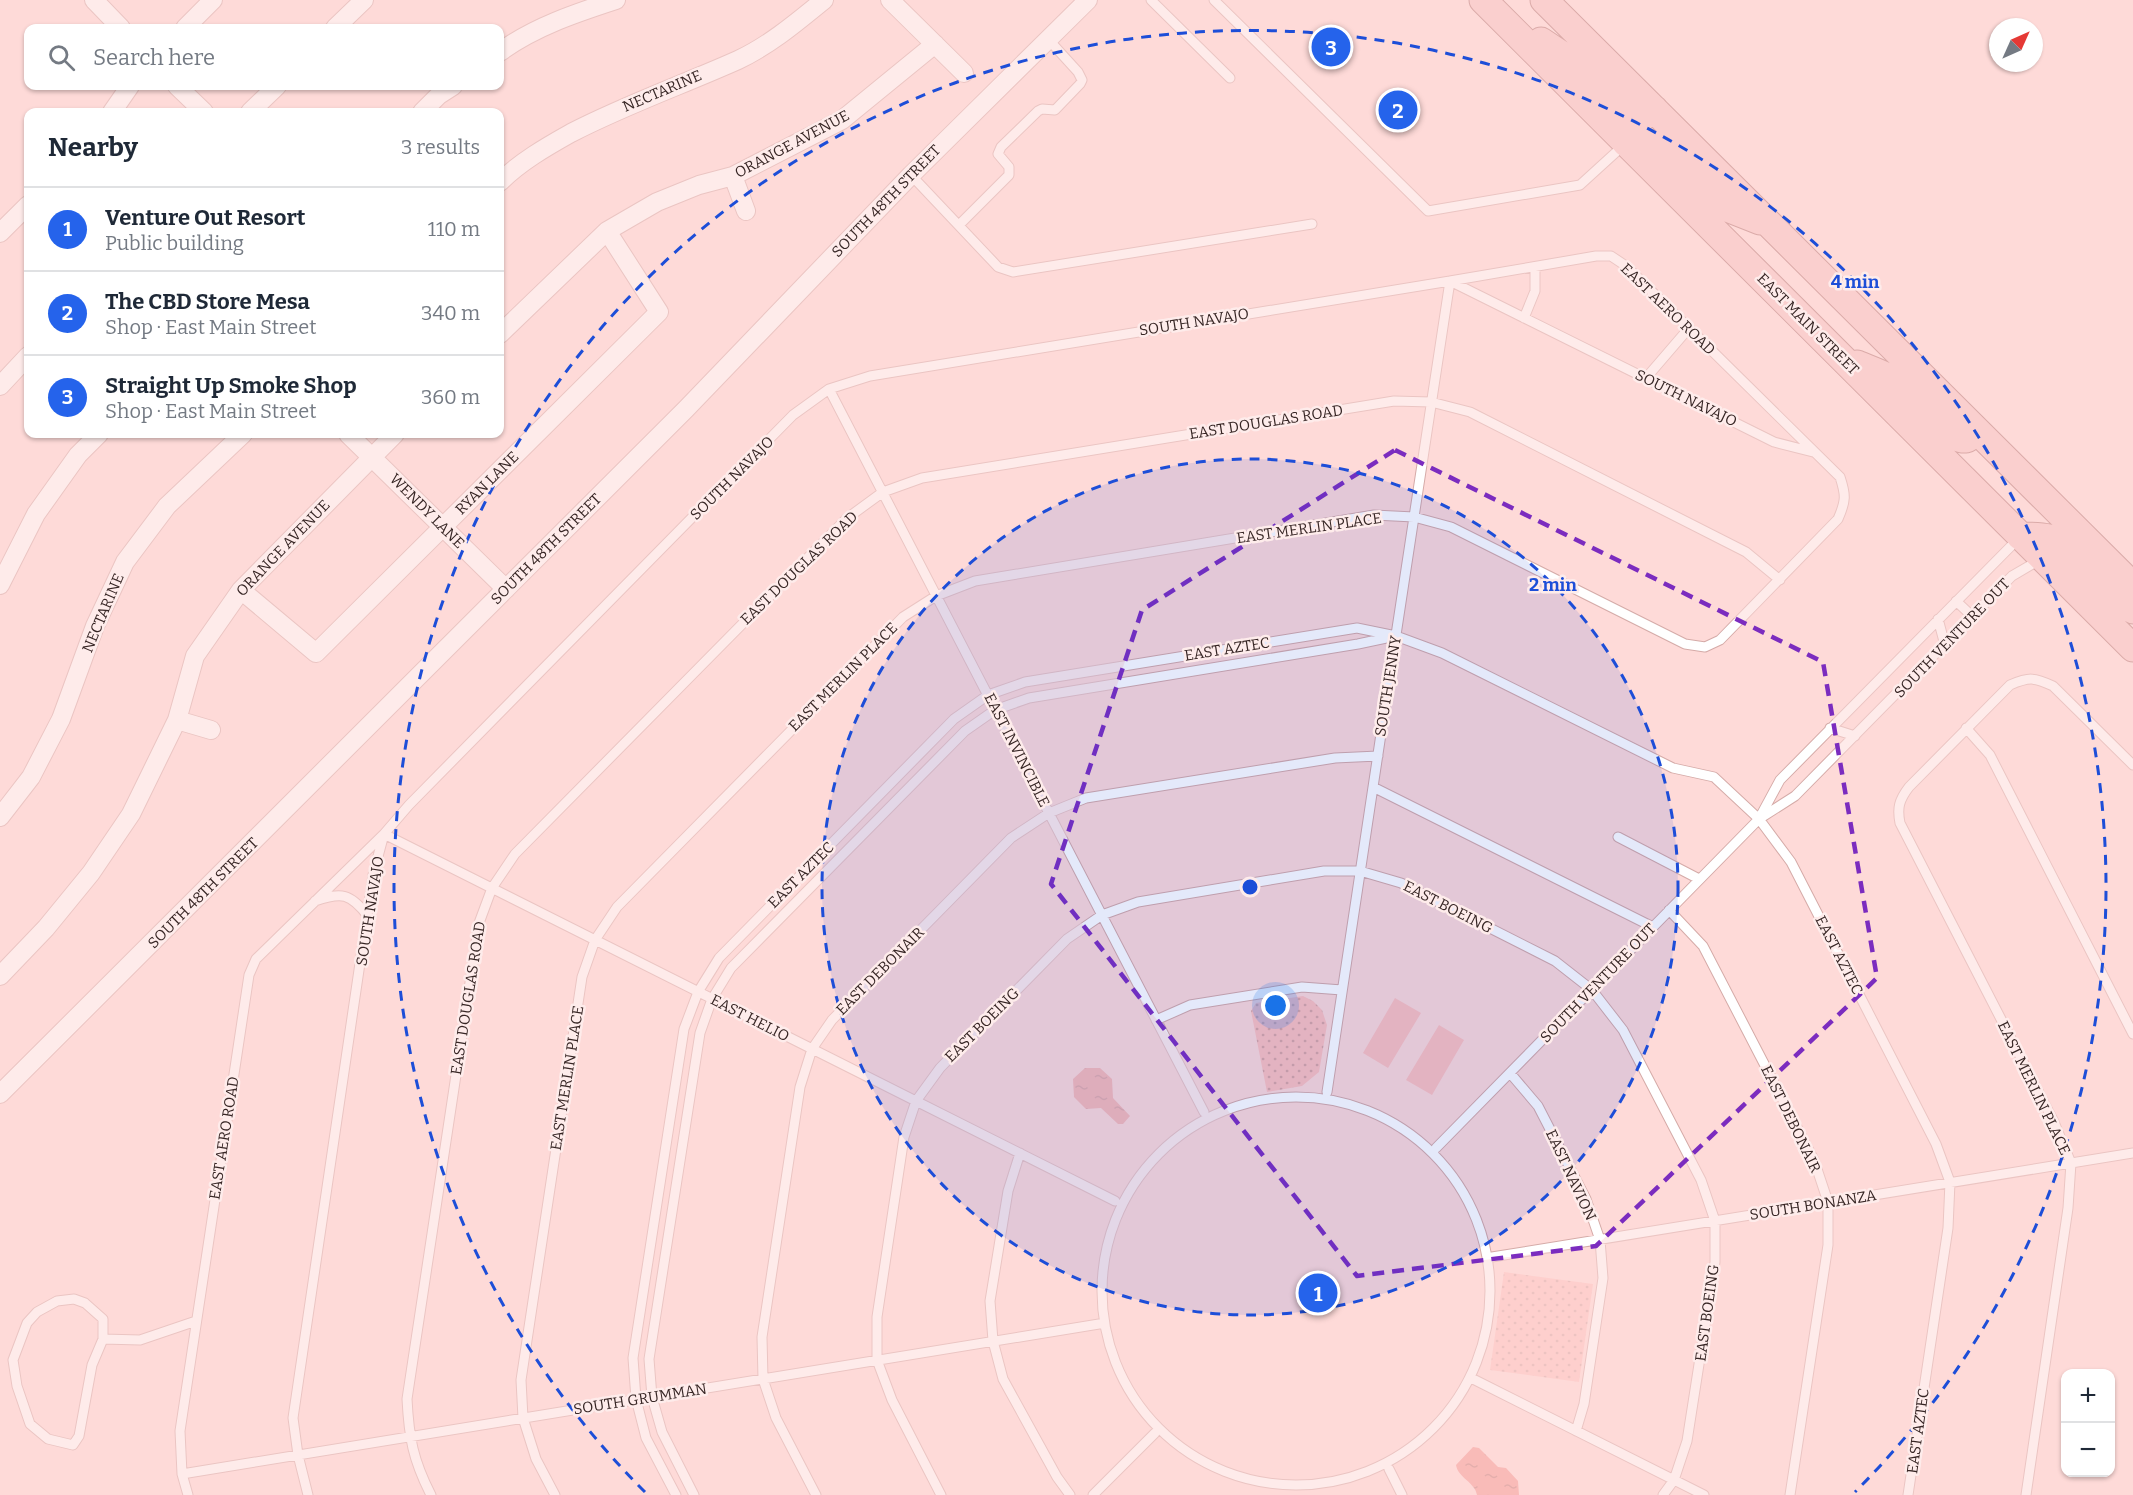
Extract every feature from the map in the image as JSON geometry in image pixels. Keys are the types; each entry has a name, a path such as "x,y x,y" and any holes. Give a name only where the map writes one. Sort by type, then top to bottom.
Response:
{"main road":[{"path":"1544,0 2133,586"},
{"name":"EAST MAIN STREET","path":"1488,5 2133,648"},
{"path":"1488,5 1574,63 1630,115 1640,119 1654,109"},
{"path":"1626,143 1641,141 1658,146 1722,206 1771,225"},
{"path":"1840,356 1895,381 1923,409 1960,438 1966,439 1977,431"},
{"path":"2020,536 2046,537 2058,542 2123,604 2133,610"}],"street":[{"path":"94,0 117,24"},
{"path":"189,24 213,0"},
{"path":"339,24 364,0"},
{"path":"504,49 572,14 616,0"},
{"name":"NECTARINE","path":"504,178 551,144 607,114 740,59 780,35 824,0"},
{"path":"890,0 964,73"},
{"name":"SOUTH 48TH STREET","path":"0,1094 686,409 911,175 1088,0"},
{"name":"ORANGE AVENUE","path":"504,330 607,231 657,202 699,185 734,176 842,120 935,44"},
{"path":"115,108 127,90"},
{"path":"181,90 200,108"},
{"path":"254,108 274,90"},
{"path":"426,108 447,90"},
{"path":"734,176 746,211"},
{"path":"0,233 24,210"},
{"name":"RYAN LANE","path":"241,590 316,653 659,312 607,231"},
{"path":"0,386 24,360"},
{"path":"0,585 36,514 78,455 95,438"},
{"name":"NECTARINE","path":"0,817 31,777 61,719 95,626 125,562 167,506 239,438"},
{"name":"WENDY LANE","path":"352,438 506,589"},
{"name":"ORANGE AVENUE","path":"0,975 46,928 91,873 131,814 177,720 195,656 241,590 391,438"},
{"path":"177,720 211,730"}],"lane":[{"path":"1151,0 1230,78"},
{"path":"1214,0 1428,211 1580,185 1626,143"},
{"path":"959,225 1010,175 1009,167 998,154 1001,147 1038,111 1055,110 1082,80 1078,72 1048,39"},
{"path":"911,175 998,267 1013,272 1312,224"},
{"name":"EAST AERO ROAD","path":"1450,281 1596,256 1611,256 1626,266 1840,477 1845,492 1844,505 1838,519 1780,580"},
{"path":"1524,318 1535,291 1535,267"},
{"name":"SOUTH NAVAJO","path":"308,1495 298,1455 293,1418 373,875 384,834 409,805 785,423 829,389 870,376 1450,281 1774,442 1816,452"},
{"name":"SOUTH JENNY","path":"1327,1092 1450,281"},
{"path":"1646,378 1689,328"},
{"name":"EAST INVINCIBLE","path":"829,389 1204,1112"},
{"name":"EAST DOUGLAS ROAD","path":"431,1495 420,1474 409,1437 407,1399 478,923 492,888 515,854 846,519 883,492 922,478 1394,401 1431,402 1470,412 1746,552 1780,580"},
{"name":"EAST MERLIN PLACE","path":"555,1495 536,1459 522,1418 521,1380 582,977 595,940 617,907 903,617 936,596 975,581 1374,515 1414,517 1451,527 1685,644 1705,647 1720,640 1780,580"},
{"name":"SOUTH VENTURE OUT","path":"1759,819 1780,780 2020,536"},
{"name":"SOUTH VENTURE OUT","path":"1436,1148 1759,819 1795,796 2012,576 2043,558"},
{"path":"1956,600 1972,616"},
{"path":"1938,619 1945,645"},
{"name":"EAST AZTEC","path":"676,1495 646,1438 636,1399 633,1358 684,1029 698,992 719,958 954,719 988,695 1025,682 1357,628 1396,636 1442,653 1673,768 1714,777 1759,819 1791,862 1936,1144 1950,1182 1948,1228 1908,1495"},
{"name":"EAST AZTEC","path":"694,1495 662,1432 652,1397 649,1359 700,1033 712,999 732,968 965,731 995,710 1029,698 1396,636"},
{"path":"2132,765 2053,686 2037,679 2024,679 2010,685 1966,728 1990,755 2133,1034"},
{"path":"1830,728 1855,736"},
{"name":"EAST MERLIN PLACE","path":"1966,728 1909,787 1897,809 1900,823 2054,1122 2071,1163 2068,1208 2026,1495"},
{"name":"EAST DEBONAIR","path":"816,1495 776,1418 763,1379 764,1325 800,1088 812,1049 832,1020 1011,838 1049,813 1086,798 1335,758 1378,756"},
{"path":"1373,787 1653,927"},
{"name":"EAST AERO ROAD","path":"188,1495 182,1474 180,1431 249,975 256,959 384,834"},
{"name":"EAST HELIO","path":"384,834 1115,1201"},
{"path":"1618,837 1699,879"},
{"name":"EAST BOEING","path":"941,1495 892,1400 877,1360 879,1306 904,1137 916,1101 940,1068 1067,939 1102,915 1138,902 1324,872 1360,871 1401,883 1555,961 1592,990 1623,1030 1701,1180 1715,1221 1715,1262 1687,1441 1674,1480 1663,1495"},
{"path":"313,901 335,894 346,896 358,903 368,916"},
{"name":"EAST DEBONAIR","path":"1669,910 1702,946 1814,1160 1828,1202 1828,1245 1790,1495"},
{"path":"1156,1020 1190,1005 1302,987 1342,990"},
{"name":"EAST NAVION","path":"1510,1073 1538,1106 1586,1199 1600,1240 1603,1278 1584,1404 1576,1431"},
{"path":"1327,1092 1436,1148 1492,1257 1475,1380 1389,1469 1266,1492 1155,1433 1099,1324 1115,1201 1204,1112 1327,1092"},
{"name":"SOUTH BONANZA","path":"1492,1257 2133,1153"},
{"path":"1020,1154 1008,1191 990,1301 993,1341 1003,1379 1057,1477 1070,1495"},
{"path":"74,1299 85,1303 103,1319 103,1339 92,1365 79,1436 73,1445 48,1439 30,1424 17,1386 13,1360 27,1323 37,1312 57,1301 74,1299"},
{"path":"103,1339 140,1340 196,1321"},
{"name":"SOUTH GRUMMAN","path":"182,1474 1099,1324"},
{"path":"1475,1380 1704,1495"},
{"path":"1093,1495 1155,1433"},
{"path":"1389,1469 1402,1495"}],"highlighted area":[{"path":"1395,450 1823,662 1877,978 1596,1246 1357,1276 1051,884 1142,610"}],"shaded area":[{"path":"1303,996 1313,1001 1322,1010 1327,1025 1319,1072 1302,1086 1267,1092 1251,1011 1256,1003"},
{"path":"1395,998 1421,1013 1388,1068 1363,1053"},
{"path":"1439,1025 1464,1040 1432,1095 1406,1080"},
{"path":"1504,1272 1593,1284 1579,1382 1490,1370"}],"water":[{"path":"1085,1068 1100,1068 1112,1079 1113,1098 1130,1116 1123,1124 1118,1124 1101,1108 1086,1109 1074,1097 1073,1079"},
{"path":"1473,1447 1479,1448 1498,1467 1506,1468 1518,1481 1519,1495 1477,1495 1456,1465"}],"place":[{"name":"Straight Up Smoke Shop","path":"1331,47"},
{"name":"The CBD Store Mesa","path":"1398,110"},
{"name":"Venture Out Resort","path":"1318,1293"}]}
